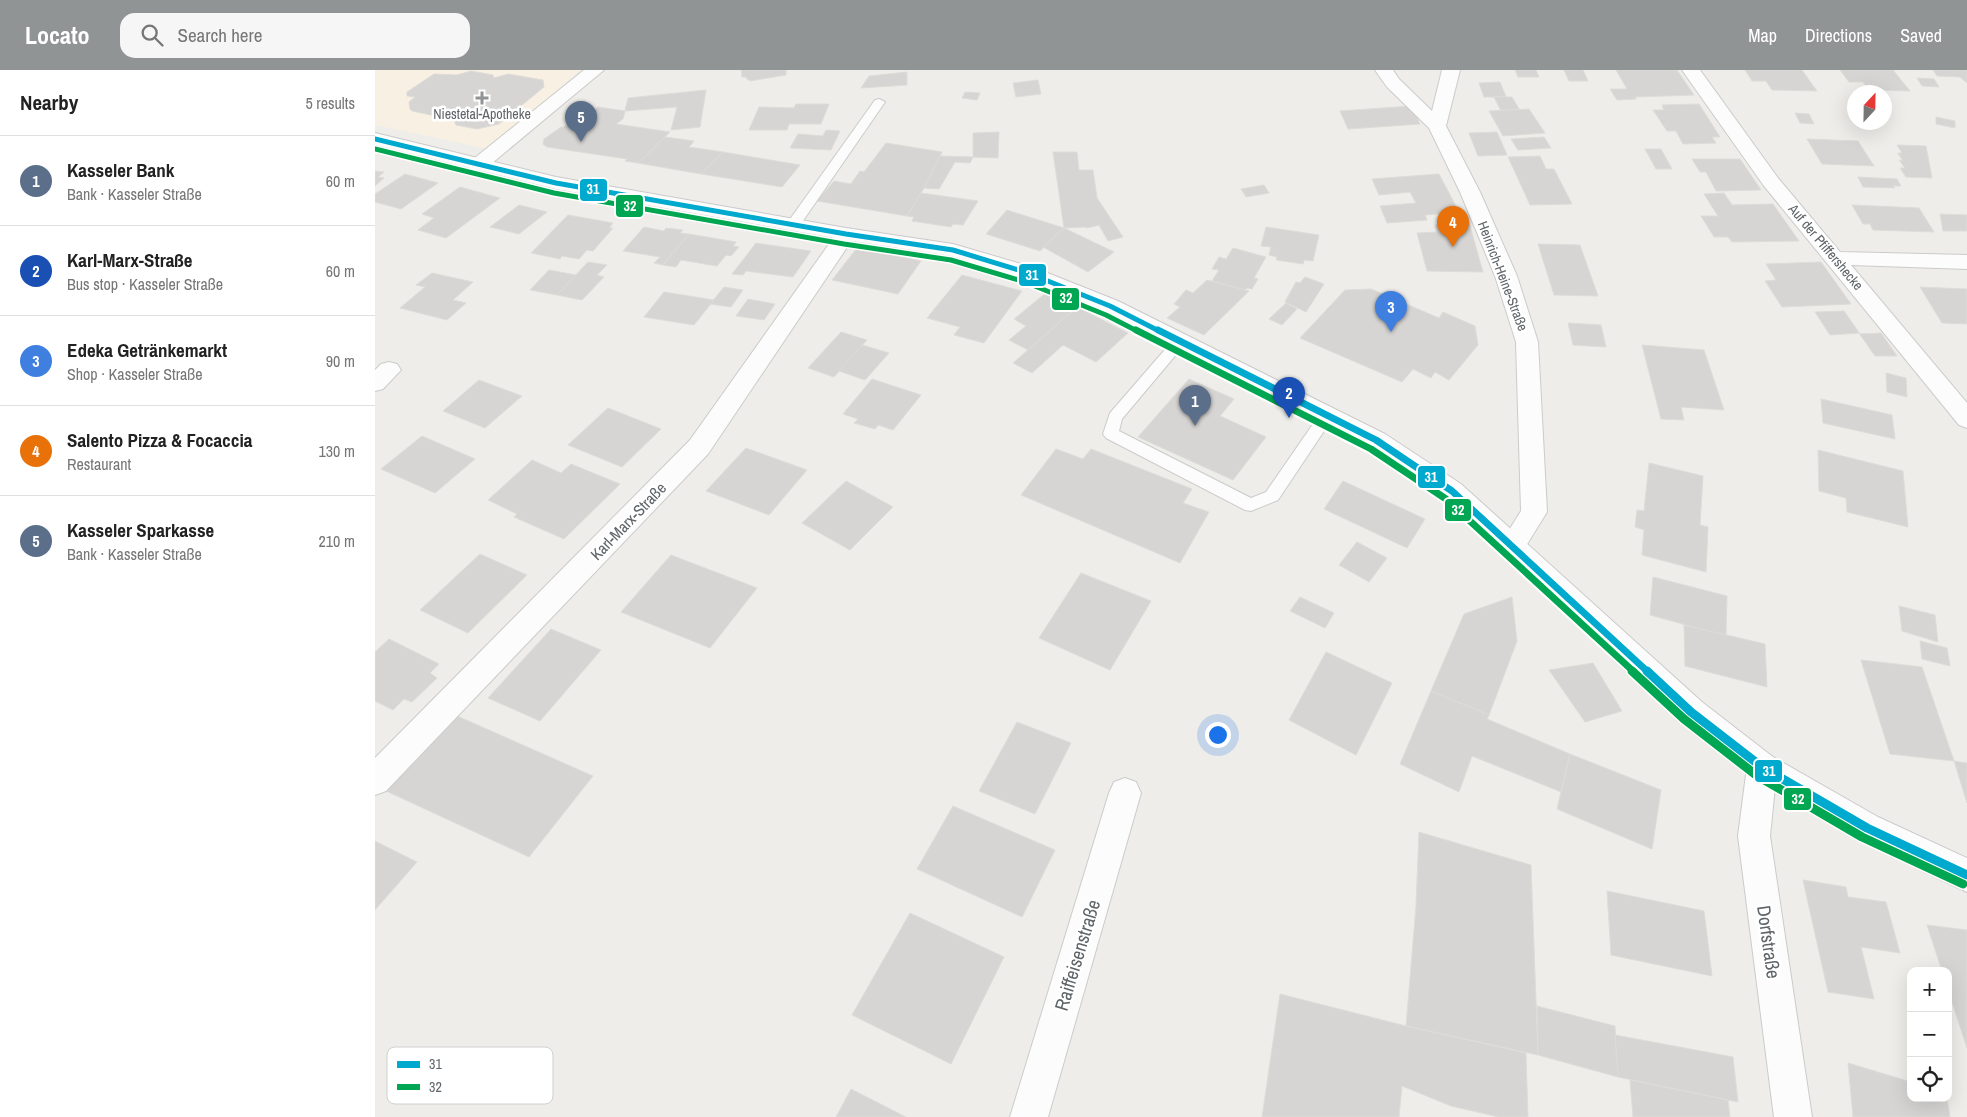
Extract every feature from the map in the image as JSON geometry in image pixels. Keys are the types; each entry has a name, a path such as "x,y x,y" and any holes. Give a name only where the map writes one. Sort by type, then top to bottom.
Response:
{"street":[{"path":"478,165 595,70"},
{"name":"Heinrich-Heine-Straße","path":"1384,70 1393,83 1437,126 1470,192 1506,276 1527,342 1534,512 1512,546"},
{"path":"1437,126 1451,70"},
{"name":"Auf der Pfiffershecke","path":"1691,70 1771,182 1836,258 1967,419"},
{"path":"375,139 556,183 846,234 953,250 1028,273 1110,306 1376,440 1452,491 1691,712 1762,767 1867,828 1967,875"},
{"name":"Karl-Marx-Straße","path":"375,780 699,447 846,234"},
{"path":"1836,258 1967,262"},
{"name":"Dorfstraße","path":"1762,767 1754,836 1793,1117"},
{"name":"Raiffeisenstraße","path":"1029,1117 1125,793"}],"lane":[{"path":"793,225 879,102"},
{"path":"1180,341 1115,418 1111,434 1251,505 1272,496 1327,415"}],"shaded area":[{"path":"375,70 581,70 489,149 375,125"}],"building":[{"path":"741,70 786,70 786,75 750,81 746,77 742,77"},
{"path":"1515,70 1536,70 1539,77 1518,77"},
{"path":"1564,70 1583,70 1588,81 1569,81"},
{"path":"1616,70 1677,70 1694,95 1635,97 1636,99 1617,100 1610,89 1627,89"},
{"path":"1745,70 1802,70 1817,91 1772,90 1766,81 1752,81"},
{"path":"1840,70 1893,70 1910,91 1892,91 1892,85 1865,85 1863,82 1849,82"},
{"path":"1933,70 1967,70 1967,83 1960,77 1937,76"},
{"path":"471,71 493,75 494,78 508,74 543,80 544,87 499,124 477,129 456,125 453,117 431,115 410,109 409,102 415,97 407,96 407,92 434,74 457,75"},
{"path":"907,72 907,85 861,88 869,76"},
{"path":"1917,78 1934,79 1939,87 1922,86"},
{"path":"1038,80 1041,94 1016,97 1013,83"},
{"path":"1500,82 1506,97 1484,97 1479,83"},
{"path":"706,90 700,127 671,130 677,107 625,111 628,98"},
{"path":"965,92 980,93 977,100 962,98"},
{"path":"1494,97 1512,97 1519,109 1501,111"},
{"path":"796,104 829,104 821,124 789,124 787,130 749,130 759,107 794,108"},
{"path":"1699,104 1720,137 1712,137 1716,143 1683,144 1676,131 1667,131 1653,110 1664,110 1662,105"},
{"path":"1411,106 1420,124 1348,129 1340,111"},
{"path":"598,107 625,111 623,119 616,124 670,132 638,163 625,161 627,159 547,147 543,144 544,139 561,127 564,127 576,117 586,118"},
{"path":"1529,109 1545,133 1503,136 1489,111"},
{"path":"1795,113 1809,114 1814,124 1800,123"},
{"path":"1936,117 1955,121 1955,128 1936,124"},
{"path":"826,130 840,131 831,150 790,148 798,134 823,136"},
{"path":"999,132 998,158 973,157 973,133"},
{"path":"1497,132 1507,155 1478,156 1469,133"},
{"path":"665,137 694,141 689,147 723,152 701,174 638,163"},
{"path":"1544,137 1551,148 1518,150 1511,139"},
{"path":"1807,139 1858,141 1874,166 1822,164"},
{"path":"886,143 942,152 907,216 817,201 834,181 851,184 860,171 864,172"},
{"path":"1897,145 1926,146 1932,178 1906,177 1900,168 1905,168 1899,160 1903,161 1898,153 1902,153"},
{"path":"1645,149 1661,149 1672,169 1656,169"},
{"path":"723,152 800,165 782,187 701,174"},
{"path":"1053,152 1077,152 1079,170 1093,170 1097,198 1123,237 1108,241 1099,225 1087,228 1064,228"},
{"path":"940,156 973,157 970,163 955,162 939,189 924,188"},
{"path":"1540,156 1546,169 1554,169 1572,204 1530,205 1508,157"},
{"path":"1692,159 1740,159 1761,190 1716,191 1706,172 1700,172"},
{"path":"375,171 384,172 378,177 384,178 375,186"},
{"path":"405,174 438,183 401,209 375,202 375,194"},
{"path":"1439,174 1459,212 1425,215 1427,220 1387,223 1380,206 1416,203 1410,192 1379,195 1372,179"},
{"path":"1858,177 1897,179 1901,186 1893,186 1895,188 1863,187"},
{"path":"1264,185 1269,193 1246,197 1241,189"},
{"path":"460,187 500,198 446,238 418,230 434,218 422,214"},
{"path":"921,193 978,201 963,225 953,224 951,227 912,221 914,217 907,216"},
{"path":"1724,193 1732,205 1773,204 1799,241 1732,242 1728,237 1714,237 1701,216 1718,216 1704,194"},
{"path":"519,205 547,212 519,234 490,227"},
{"path":"1852,205 1919,208 1934,232 1873,230 1870,224 1863,224"},
{"path":"1007,210 1064,228 1040,251 986,234"},
{"path":"1940,214 1967,215 1967,231 1943,231"},
{"path":"568,215 613,223 609,228 613,228 593,251 587,250 579,259 562,256 560,259 531,253"},
{"path":"1450,219 1468,219 1483,272 1427,271 1417,233 1437,232 1435,225 1452,225"},
{"path":"644,227 664,231 666,228 683,230 680,233 689,234 663,265 654,263 660,257 623,251"},
{"path":"1266,227 1319,235 1313,261 1304,260 1303,264 1276,260 1277,257 1269,255 1271,247 1261,246"},
{"path":"1064,228 1114,252 1088,272 1043,247"},
{"path":"689,234 736,242 733,246 739,247 731,256 726,255 717,266 681,260 676,267 663,265"},
{"path":"756,243 811,251 793,277 746,271 743,275 732,274"},
{"path":"1538,244 1580,245 1598,296 1554,295"},
{"path":"857,248 921,261 898,294 832,280"},
{"path":"1233,248 1266,257 1254,278 1258,279 1252,289 1247,288 1245,290 1212,281 1219,270 1212,269 1219,257 1226,259"},
{"path":"588,262 607,265 597,275 604,277 582,300 557,295"},
{"path":"1821,262 1851,304 1782,307 1765,281 1776,280 1766,264"},
{"path":"549,270 576,275 557,295 530,290"},
{"path":"432,273 473,282 453,300 466,303 447,320 400,308 425,287 416,285"},
{"path":"962,275 1022,291 984,343 954,335 960,327 927,318"},
{"path":"1305,277 1324,284 1306,312 1285,302 1296,282 1300,283"},
{"path":"1207,280 1249,291 1204,335 1167,318 1180,307 1174,304 1186,290 1193,293"},
{"path":"724,287 743,290 731,307 710,304"},
{"path":"1920,287 1967,289 1967,324 1942,323"},
{"path":"1371,289 1439,318 1443,312 1475,326 1478,345 1449,380 1435,372 1431,378 1413,369 1402,382 1300,338 1345,290"},
{"path":"664,292 714,300 694,325 644,317"},
{"path":"1047,292 1077,307 1028,350 1009,340 1026,326 1014,319"},
{"path":"748,299 775,304 764,320 736,316"},
{"path":"1286,303 1297,309 1282,325 1269,319"},
{"path":"1077,307 1128,333 1096,362 1063,345 1032,373 1013,363"},
{"path":"1844,311 1860,334 1881,333 1897,356 1875,356 1859,333 1830,335 1815,312"},
{"path":"1568,323 1601,325 1606,347 1573,345"},
{"path":"841,332 867,340 834,377 808,368"},
{"path":"862,345 889,353 865,380 839,371"},
{"path":"1642,345 1704,350 1724,410 1681,407 1684,420 1661,419"},
{"path":"1886,373 1906,378 1907,397 1887,392"},
{"path":"872,379 921,395 893,430 878,425 875,429 854,423 858,419 843,414"},
{"path":"1189,379 1234,399 1220,416 1266,437 1233,480 1138,437"},
{"path":"479,380 522,396 485,428 443,411"},
{"path":"1821,399 1892,415 1895,439 1823,423"},
{"path":"608,408 661,429 622,467 568,445"},
{"path":"422,436 475,459 435,493 381,469"},
{"path":"746,448 807,470 769,515 706,491"},
{"path":"1056,449 1083,459 1091,449 1192,489 1183,503 1209,512 1180,563 1021,495"},
{"path":"1818,450 1903,471 1908,527 1847,512 1846,498 1819,491"},
{"path":"532,460 561,473 571,464 620,484 564,539 514,517 517,514 488,500"},
{"path":"1649,463 1703,476 1700,525 1708,527 1706,572 1642,555 1644,530 1635,527 1637,510 1644,511"},
{"path":"846,481 893,507 850,550 802,523"},
{"path":"1343,481 1425,519 1407,548 1324,509"},
{"path":"1357,542 1387,558 1369,582 1339,565"},
{"path":"480,554 527,575 468,633 420,610"},
{"path":"671,555 757,588 710,648 621,612"},
{"path":"1081,573 1151,601 1110,670 1039,638"},
{"path":"1653,577 1727,596 1726,636 1650,615"},
{"path":"1300,597 1334,613 1325,628 1290,611"},
{"path":"1512,597 1517,641 1489,715 1431,691 1464,614"},
{"path":"1899,606 1935,615 1938,642 1902,631"},
{"path":"1684,625 1765,644 1767,687 1685,666"},
{"path":"551,629 601,650 540,721 488,698"},
{"path":"389,639 439,664 430,673 437,678 412,702 404,699 393,710 375,701 375,652"},
{"path":"1920,641 1947,648 1950,666 1922,659"},
{"path":"1326,652 1392,683 1356,755 1289,720"},
{"path":"1861,660 1922,667 1954,761 1890,754"},
{"path":"1593,663 1622,711 1585,722 1549,670"},
{"path":"1431,691 1489,715 1487,719 1570,754 1561,792 1472,756 1459,792 1400,764"},
{"path":"455,715 593,776 529,857 386,791"},
{"path":"1017,722 1071,743 1035,814 979,791"},
{"path":"1570,754 1661,790 1652,849 1557,809"},
{"path":"1954,761 1967,763 1967,803"},
{"path":"953,806 1055,850 1022,917 917,869"},
{"path":"1419,832 1531,865 1538,1055 1406,1026 1416,906"},
{"path":"375,841 417,862 375,910"},
{"path":"1803,880 1846,887 1848,897 1886,902 1900,953 1861,947 1874,999 1828,992"},
{"path":"1607,891 1704,911 1712,976 1611,955"},
{"path":"910,913 1004,957 951,1064 852,1015"},
{"path":"1927,925 1967,930 1967,1048 1952,1002 1952,967 1941,967"},
{"path":"1280,994 1406,1026 1526,1053 1528,1117 1499,1117 1451,1106 1402,1086 1399,1117 1262,1117"},
{"path":"1537,1006 1615,1026 1618,1077 1538,1055"},
{"path":"1615,1035 1733,1057 1738,1102 1618,1077"},
{"path":"1848,1063 1907,1081 1907,1102 1948,1102 1950,1117 1853,1117"},
{"path":"1630,1080 1728,1100 1730,1117 1633,1117"},
{"path":"851,1089 906,1117 836,1117"}],"transit line":[{"name":"31","path":"375,139 556,183 846,234 953,250 1028,273 1110,306 1376,440 1452,491 1691,712 1762,767 1867,828 1967,875"},
{"name":"32","path":"375,149 554,193 844,244 951,260 1025,282 1106,315 1371,449 1446,499 1684,719 1756,775 1862,837 1963,884"}],"place":[{"name":"Niestetal-Apotheke","path":"482,98"},
{"name":"Kasseler Sparkasse","path":"581,142"},
{"name":"Salento Pizza & Focaccia","path":"1453,247"},
{"name":"Edeka Getränkemarkt","path":"1391,332"},
{"name":"Karl-Marx-Straße","path":"1289,418"},
{"name":"Kasseler Bank","path":"1195,426"}]}
